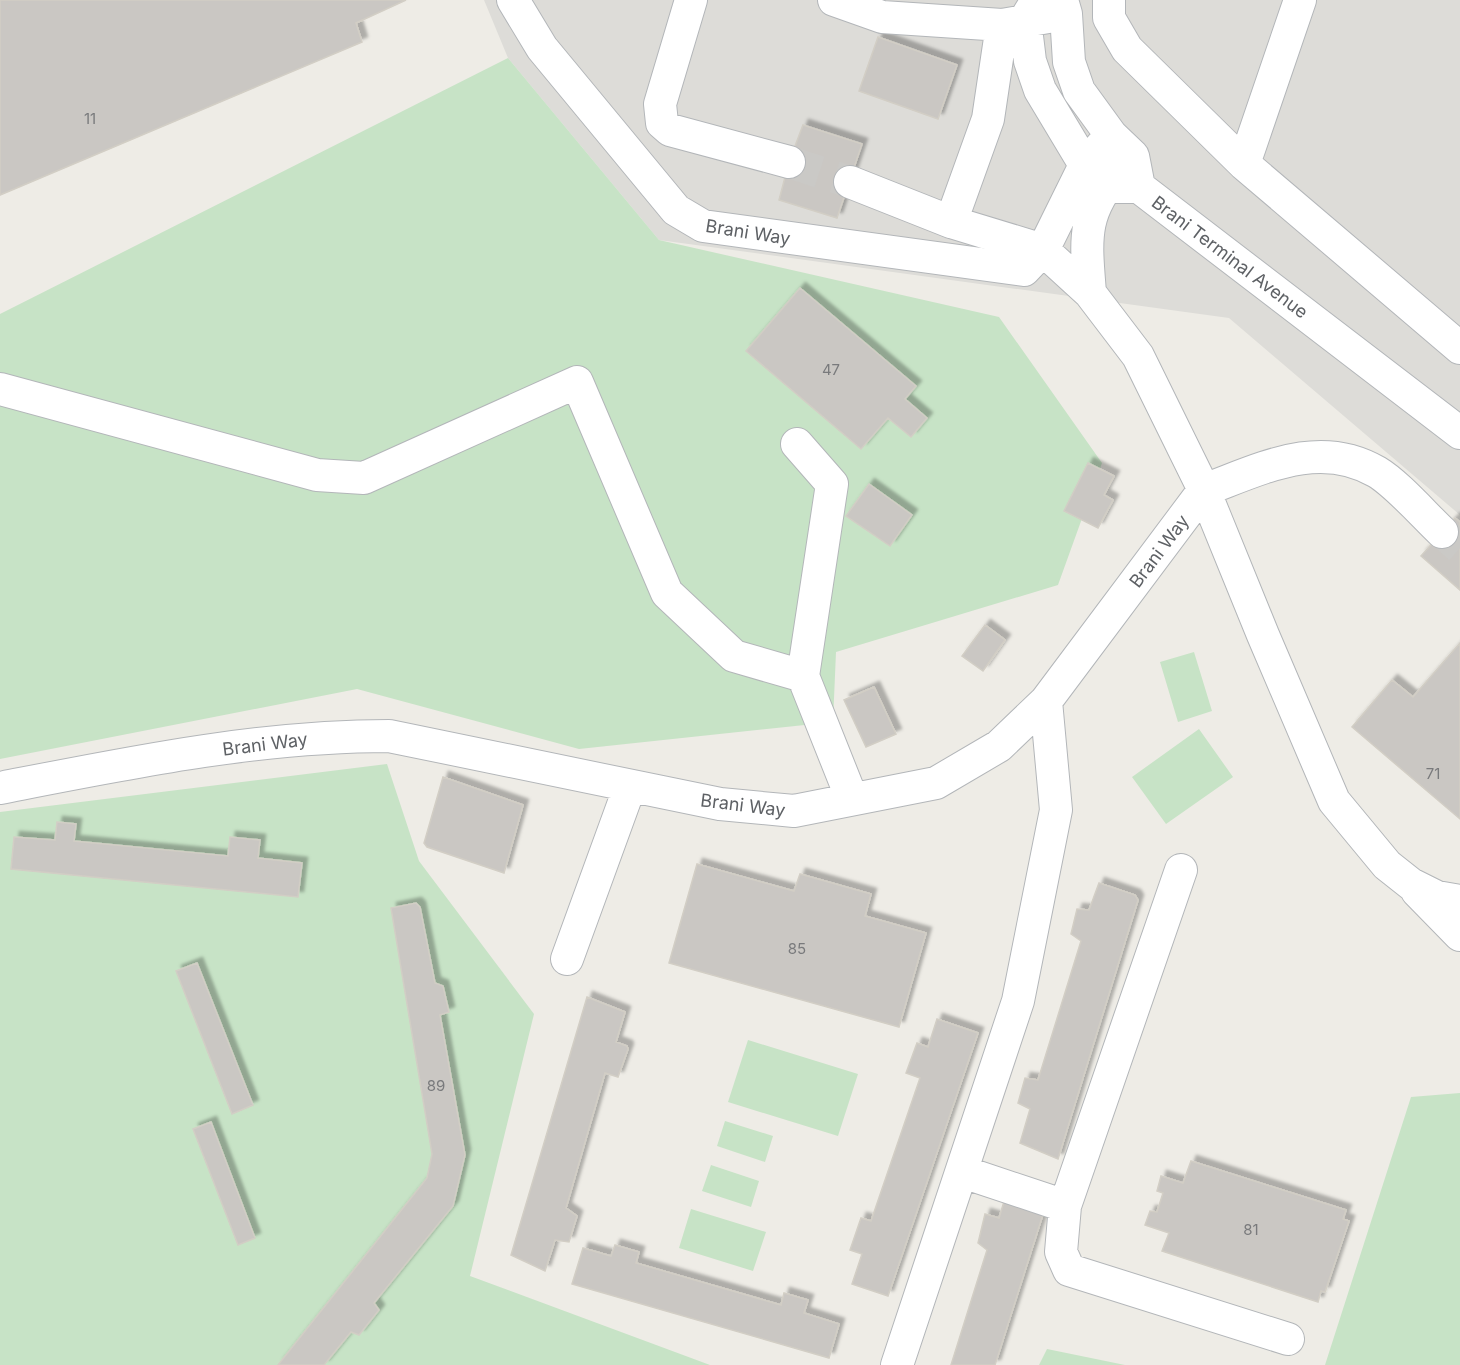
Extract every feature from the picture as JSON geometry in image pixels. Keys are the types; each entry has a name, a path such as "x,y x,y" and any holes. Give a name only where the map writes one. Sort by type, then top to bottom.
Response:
{"street":[{"name":"Brani Way","path":"513,0 542,48 676,210 703,226 1019,270 1027,268 1043,250 1095,176"},
{"path":"691,0 660,104 662,123 670,130 789,162"},
{"path":"834,0 882,17 1021,15 1064,7 1069,62 1079,91 1111,135 1132,156 1139,187"},
{"path":"1108,0 1109,18 1127,49 1244,164 1460,348"},
{"path":"1244,164 1300,0"},
{"path":"951,222 988,119 1021,15"},
{"path":"1021,15 1030,61 1040,90 1095,176"},
{"path":"1090,293 1086,232 1095,176 1111,135"},
{"path":"1095,176 1132,156"},
{"name":"Brani Terminal Avenue","path":"1095,176 1139,187 1460,433"},
{"path":"850,182 951,222 1043,250 1090,293 1138,356 1204,490 1263,636 1334,801 1387,865 1407,881 1460,936"},
{"path":"0,389 317,475 364,478 577,382 667,593 734,657 803,676"},
{"path":"797,444 832,484 803,676 852,799"},
{"path":"1204,490 1282,460 1318,455 1349,460 1378,473 1442,532"},
{"name":"Brani Way","path":"0,788 144,760 333,736 389,736 720,804 794,811 936,783 999,746 1046,701 1204,490"},
{"path":"897,1365 1018,1001 1056,810 1046,701"},
{"path":"567,959 630,786"},
{"path":"1181,870 1065,1206 1061,1252 1069,1270 1288,1339"},
{"path":"1407,881 1437,897 1460,900"},
{"path":"963,1172 1065,1206"}],"shaded area":[{"path":"484,0 1460,0 1460,515 1229,318 659,240 508,58"}],"green space":[{"path":"508,58 659,240 999,317 1102,463 1058,585 836,652 833,722 579,749 357,689 0,759 0,314"},
{"path":"1194,652 1212,711 1178,722 1160,662"},
{"path":"1199,729 1233,777 1166,824 1132,777"},
{"path":"387,764 419,861 534,1014 470,1276 710,1365 0,1365 0,812"},
{"path":"748,1040 858,1074 838,1136 728,1102"},
{"path":"1460,1093 1460,1365 1325,1365 1411,1097"},
{"path":"725,1121 773,1136 765,1162 717,1146"},
{"path":"711,1165 759,1181 751,1207 702,1191"},
{"path":"691,1209 766,1232 753,1271 679,1248"},
{"path":"1047,1349 1125,1365 1039,1365"}],"building":[{"path":"0,0 406,0 356,23 362,42 0,195"},
{"path":"878,37 957,65 938,119 859,91"},
{"path":"803,125 862,144 837,218 779,200 789,162"},
{"path":"800,288 916,386 905,399 927,418 911,437 888,418 861,449 746,351"},
{"path":"1088,463 1114,476 1104,495 1113,500 1098,528 1064,511"},
{"path":"869,484 912,515 890,546 846,516"},
{"path":"1455,518 1460,522 1460,590 1421,556"},
{"path":"985,625 1005,640 983,671 962,656"},
{"path":"1460,643 1460,819 1352,727 1392,680 1413,697"},
{"path":"874,687 896,734 866,747 844,700"},
{"path":"443,777 523,805 504,873 427,847 424,843"},
{"path":"57,822 76,824 74,841 228,856 230,837 260,840 258,858 302,863 298,897 11,869 14,837 55,840"},
{"path":"697,864 794,891 800,874 871,894 865,916 926,933 899,1027 669,963"},
{"path":"1099,883 1135,895 1138,900 1058,1159 1020,1143 1030,1109 1018,1103 1025,1078 1038,1080 1081,941 1071,934 1077,909 1089,910"},
{"path":"416,903 420,907 435,983 443,986 449,1012 440,1015 465,1155 453,1206 374,1303 379,1310 359,1335 351,1332 324,1365 278,1365 427,1178 432,1154 391,908"},
{"path":"197,963 253,1105 232,1114 176,971"},
{"path":"587,997 625,1012 616,1042 627,1046 628,1049 618,1077 605,1073 566,1208 577,1216 569,1242 555,1240 545,1271 511,1255"},
{"path":"937,1019 978,1033 888,1296 852,1284 862,1254 850,1250 861,1218 871,1221 920,1078 906,1073 917,1043 928,1047"},
{"path":"211,1122 255,1238 238,1245 193,1129"},
{"path":"1191,1161 1346,1210 1343,1219 1349,1221 1325,1292 1321,1291 1318,1302 1162,1251 1169,1233 1145,1225 1150,1211 1157,1212 1163,1193 1157,1191 1161,1176 1183,1183"},
{"path":"1006,1195 1045,1208 995,1365 951,1365 987,1250 978,1243 985,1214 999,1218"},
{"path":"615,1245 639,1252 636,1263 781,1305 784,1293 808,1300 804,1313 839,1324 829,1358 572,1284 583,1248 611,1256"}],"tunnel":[{"path":"789,162 850,182"},
{"path":"1442,532 1460,548"}]}
